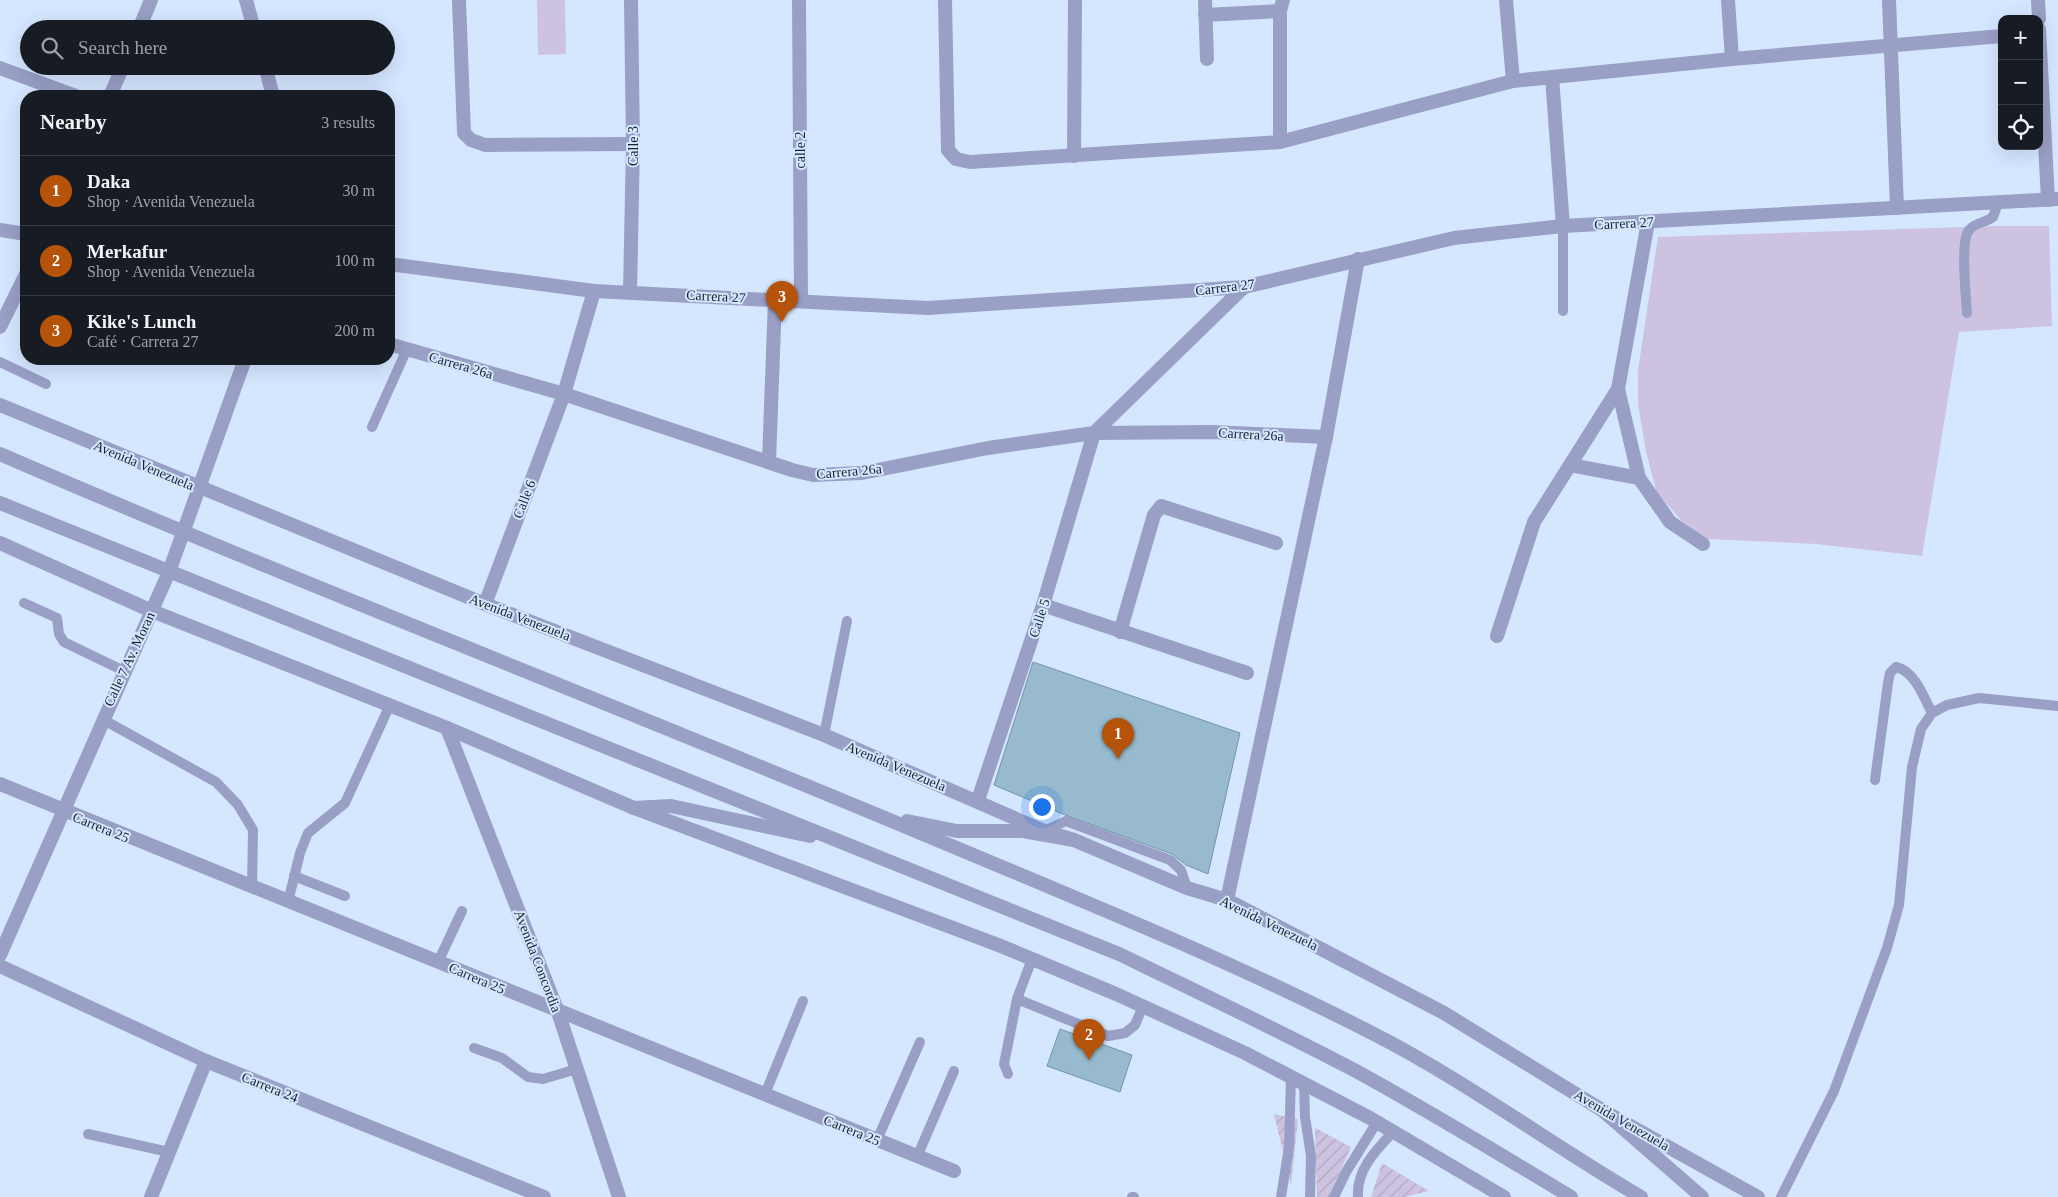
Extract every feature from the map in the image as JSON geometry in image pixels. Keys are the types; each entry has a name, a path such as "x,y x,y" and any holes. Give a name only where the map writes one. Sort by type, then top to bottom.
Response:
{"street":[{"path":"143,20 151,0"},
{"path":"246,0 252,20"},
{"path":"459,0 464,132 470,140 484,145 633,144"},
{"name":"Calle 3","path":"630,292 633,144 631,0"},
{"name":"calle 2","path":"799,0 802,300"},
{"path":"945,0 948,150 956,159 970,162 1280,142 1513,81 1732,59 1998,36"},
{"path":"1074,156 1075,0"},
{"path":"1205,0 1207,59"},
{"path":"1506,0 1513,81"},
{"path":"1728,0 1732,59"},
{"path":"1889,0 1897,208"},
{"path":"2038,0 2039,15"},
{"path":"1205,16 1282,6 1280,142"},
{"path":"2041,60 2053,200"},
{"path":"0,68 60,90"},
{"path":"113,90 119,75"},
{"path":"267,75 271,90"},
{"path":"1552,77 1564,226"},
{"name":"Carrera 27","path":"395,265 594,291 802,300 928,308 1244,287 1454,238 1564,226 2053,200"},
{"path":"1497,636 1534,522 1618,389 1648,222"},
{"path":"0,230 20,233"},
{"path":"1227,900 1326,437 1358,259"},
{"path":"0,327 20,286"},
{"path":"1094,433 1244,287"},
{"name":"Calle 6","path":"485,604 564,394 594,291"},
{"path":"769,462 775,299"},
{"name":"Carrera 26a","path":"395,346 564,394 812,475 862,472 988,448 1094,433 1211,432 1326,437"},
{"name":"Calle 7 Av. Moran","path":"0,955 102,719 152,611 243,365"},
{"path":"1618,389 1639,478 1670,522 1704,544"},
{"name":"Avenida Venezuela","path":"0,405 485,604 824,735 1044,830 1074,840 1187,888 1227,900 1444,1013 1602,1110 1758,1197"},
{"name":"Calle 5","path":"978,800 1043,606 1094,433"},
{"path":"0,454 181,532 877,815 1127,919 1253,976 1372,1033 1490,1100 1641,1197"},
{"path":"1570,465 1639,478"},
{"path":"0,503 1119,954 1239,1011 1443,1120 1572,1197"},
{"path":"1120,632 1154,515 1161,506 1276,543"},
{"path":"0,542 152,611 389,707 447,728 634,808 1032,959 1143,1006 1291,1077 1377,1122 1504,1197"},
{"path":"1043,606 1247,673"},
{"name":"Avenida Concordia","path":"447,728 558,1012 619,1197"},
{"name":"Carrera 25","path":"0,784 252,888 954,1171"},
{"path":"634,808 671,806 795,834 834,840"},
{"path":"877,815 957,831 1024,831 1074,840"},
{"name":"Carrera 24","path":"0,966 206,1061 544,1197"},
{"path":"151,1197 206,1061"},
{"path":"1602,1110 1702,1197"}],"lane":[{"path":"1967,313 1965,249 1967,232 1976,224 1993,217 1998,203"},
{"path":"1563,311 1564,226"},
{"path":"372,428 406,349"},
{"path":"0,362 46,384"},
{"path":"24,603 57,618 59,634 64,642 124,671"},
{"path":"824,735 846,621"},
{"path":"1875,780 1888,683 1890,673 1896,667 1905,669 1911,676 1932,713"},
{"path":"1781,1197 1834,1091 1886,948 1899,905 1912,767 1922,729 1932,713 1947,705 1979,698 2058,706"},
{"path":"288,902 308,833 346,803 389,707"},
{"path":"102,719 216,782 238,805 253,830 252,888"},
{"path":"1044,830 1066,821 1079,824 1170,860 1180,870 1187,888"},
{"path":"294,876 345,896"},
{"path":"438,962 462,911"},
{"path":"1008,1074 1004,1064 1017,999 1032,959"},
{"path":"1017,999 1108,1036 1125,1033 1135,1025 1143,1006"},
{"path":"765,1094 803,1001"},
{"path":"877,1140 920,1042"},
{"path":"474,1048 502,1058 528,1077 544,1079 577,1069"},
{"path":"917,1157 954,1071"},
{"path":"1282,1197 1289,1147 1291,1077"},
{"path":"1304,1084 1305,1116 1311,1156 1310,1197"},
{"path":"1334,1197 1346,1172 1377,1122"},
{"path":"1358,1197 1362,1173 1373,1153 1394,1131"},
{"path":"88,1134 169,1152"}],"shaded area":[{"path":"537,0 565,0 566,54 538,55"},
{"path":"2049,226 2052,326 1959,332 1922,556 1816,544 1708,539 1682,521 1657,493 1646,452 1638,404 1638,370 1658,237"},
{"path":"1274,1114 1298,1119 1291,1185"},
{"path":"1315,1128 1351,1147 1329,1197 1317,1197"},
{"path":"1382,1163 1429,1191 1405,1197 1371,1197"}],"building":[{"path":"1033,662 1240,733 1208,874 1186,865 1172,854 1065,815 994,785"},
{"path":"1060,1029 1132,1055 1120,1092 1047,1066"}],"place":[{"name":"Kike's Lunch","path":"782,322"},
{"name":"Daka","path":"1118,759"},
{"name":"Merkafur","path":"1089,1060"}]}
